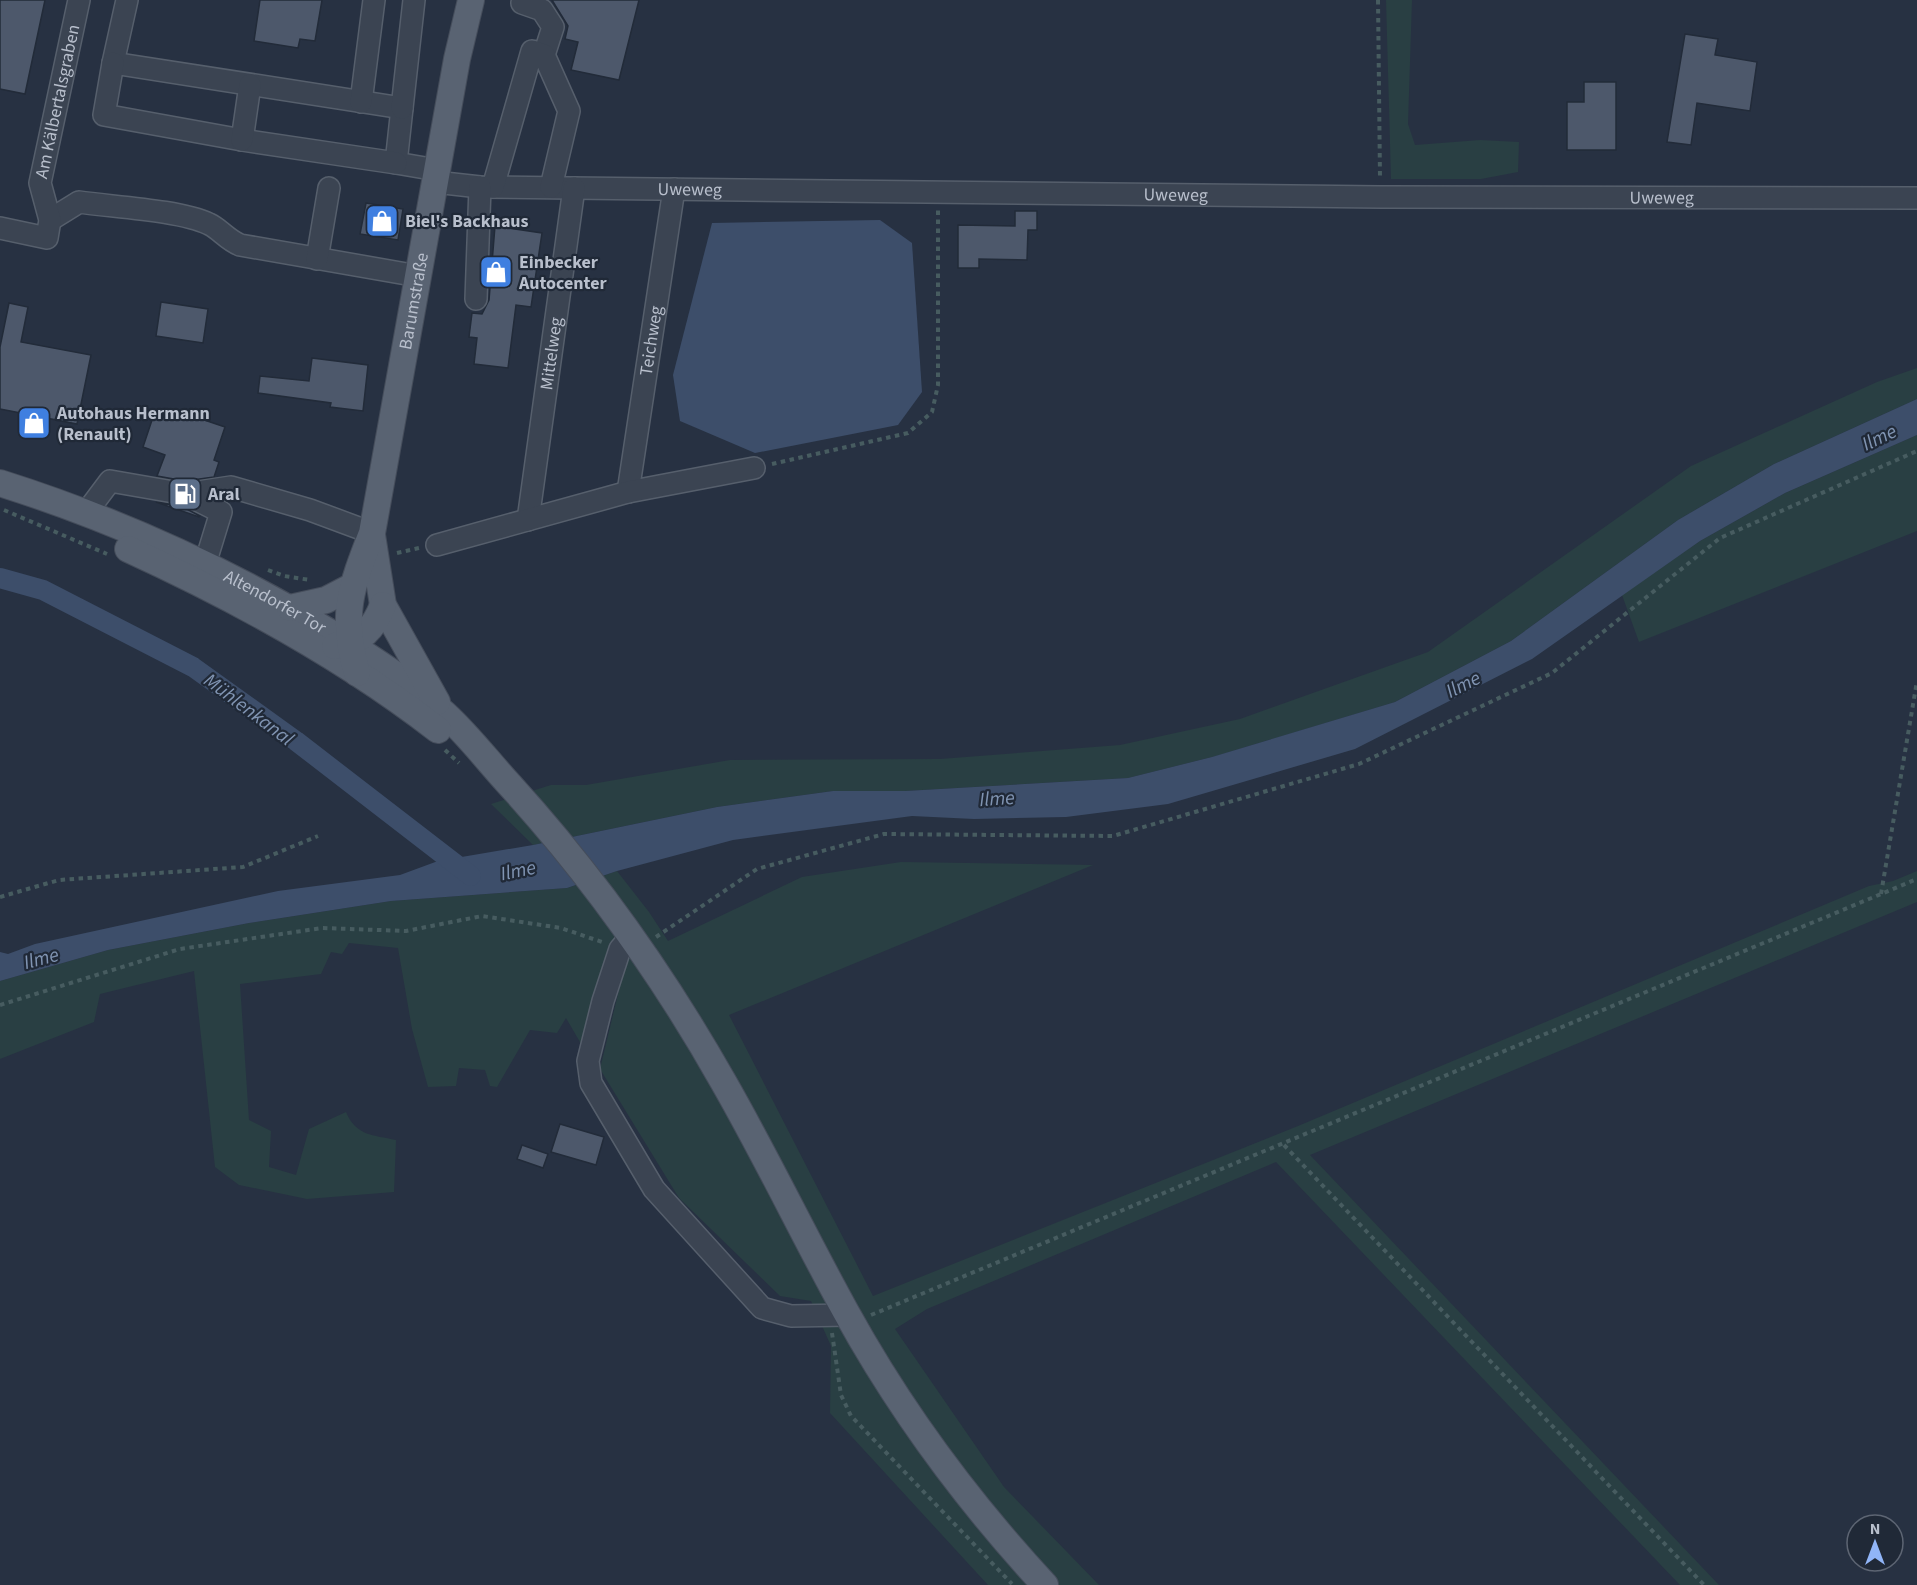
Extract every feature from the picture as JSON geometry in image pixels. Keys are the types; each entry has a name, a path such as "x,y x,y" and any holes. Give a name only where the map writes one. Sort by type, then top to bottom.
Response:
{"main road":[{"name":"Barumstraße","path":"357,672 348,644 351,587 372,533 457,59 471,0"},
{"name":"Altendorfer Tor","path":"0,483 86,513 205,564 290,608 348,644 444,713 528,804 616,912 643,940 724,1083 860,1312 903,1404 953,1475 1045,1585"},
{"name":"Altendorfer Tor","path":"0,491 145,557 244,606 317,648 357,672 510,785"},
{"name":"Barumstraße","path":"372,533 383,605 444,713"},
{"path":"290,608 327,600 351,587"},
{"path":"317,648 348,644 364,635 376,623 383,605"}],"street":[{"name":"Am Kälbertalsgraben","path":"49,229 40,183 79,0"},
{"path":"127,0 113,63 402,108"},
{"path":"361,102 374,0"},
{"path":"396,163 414,0"},
{"path":"522,3 542,10 554,27 544,55 569,111 551,187"},
{"path":"476,299 486,187 532,51 544,55"},
{"name":"Uweweg","path":"113,63 104,115 242,140 396,163 436,176 486,187 1380,197 1917,198"},
{"path":"242,140 250,85"},
{"path":"317,259 329,188"},
{"name":"Mittelweg","path":"528,520 574,188"},
{"name":"Teichweg","path":"628,492 674,189"},
{"path":"0,228 49,229 79,202 90,203 192,218 212,225 226,240 240,245 418,276"},
{"path":"437,545 628,492 754,468"},
{"path":"86,513 110,480 185,494 221,512 205,564"},
{"path":"185,494 231,487 310,510 372,533"},
{"path":"643,940 588,1061 591,1083 654,1189 762,1308 791,1316 860,1312"}],"path":[{"path":"1378,0 1380,197"},
{"path":"754,468 908,433 932,412 938,385 938,192"},
{"path":"0,1005 180,949 322,928 406,931 482,916 643,940 757,869 884,834 1113,836 1359,764 1552,672 1720,538 1917,451"},
{"path":"391,554 437,545"},
{"path":"1881,894 1917,681"},
{"path":"0,897 58,880 243,867 318,836"},
{"path":"876,1325 860,1312 1284,1145 1917,879"},
{"path":"1284,1145 1704,1585"}],"green space":[{"path":"1386,0 1412,0 1408,124 1415,145 1480,140 1519,142 1518,172 1481,179 1391,179"},
{"path":"1917,368 1917,399 1774,464 1678,520 1511,641 1395,702 1216,756 1128,778 905,791 833,791 717,807 533,845 491,804 551,785 586,785 730,760 940,759 1120,745 1240,719 1428,652 1691,466 1877,382"},
{"path":"1917,435 1917,531 1639,642 1622,595 1700,541 1785,493"},
{"path":"901,862 1093,865 729,1015 873,1296 1298,1126 1869,886 1893,881 1917,871 1917,902 1310,1155 1719,1585 1680,1585 1276,1162 927,1309 895,1329 1004,1487 1099,1585 988,1585 830,1413 831,1346 811,1301 780,1296 679,1198 600,1069 625,965 611,941 584,1049 566,1018 557,1033 530,1030 497,1087 490,1086 485,1070 459,1068 456,1086 428,1087 412,1029 398,948 349,943 342,954 331,952 321,974 240,984 249,1120 271,1131 269,1167 296,1175 309,1129 346,1112 360,1130 396,1140 394,1192 307,1199 239,1185 215,1167 194,971 100,994 94,1022 0,1059 0,981 108,950 249,923 391,901 567,888 617,871 668,941 802,877"}],"water":[{"path":"880,220 912,243 922,392 898,425 755,453 680,421 673,375 712,223"},
{"name":"Ilme","path":"1917,399 1917,435 1785,493 1700,541 1532,659 1355,749 1168,804 1066,817 974,819 912,816 733,840 617,871 567,888 391,901 249,923 108,950 0,981 0,952 8,954 35,944 278,891 400,875 438,861 533,845 717,807 833,791 905,791 1128,778 1212,757 1395,702 1511,641 1678,520 1774,464"}],"building":[{"path":"0,0 45,0 25,94 0,89"},
{"path":"260,0 322,0 315,41 300,39 298,48 254,41"},
{"path":"552,0 639,0 619,80 571,70 578,42 565,39 568,26"},
{"path":"1685,34 1718,39 1715,55 1757,62 1750,111 1697,103 1691,145 1667,142"},
{"path":"1584,82 1616,82 1616,150 1567,150 1567,102 1584,102"},
{"name":"Biel's Backhaus","path":"366,203 403,209 398,240 360,234"},
{"path":"1015,211 1037,211 1037,230 1028,230 1027,260 979,259 979,268 958,268 958,225 1015,226"},
{"path":"495,226 542,233 531,307 516,305 508,368 474,364 477,338 469,337 472,313 482,314 489,300"},
{"path":"161,302 208,309 203,343 156,336"},
{"path":"9,303 28,307 21,342 91,355 77,424 0,409 0,347"},
{"path":"312,358 368,365 363,411 330,407 331,403 258,393 260,376 309,381"},
{"path":"172,409 225,427 214,460 219,462 214,477 185,481 157,476 165,455 143,447 154,414 169,419"},
{"path":"156,502 181,506 200,516 199,517"},
{"path":"560,1124 604,1137 596,1165 551,1152"},
{"path":"522,1145 548,1154 543,1168 517,1159"}],"waterway":[{"name":"Mühlenkanal","path":"0,578 43,590 193,667 296,741 471,876"}],"place":[{"name":"Biel's Backhaus","path":"382,221"},
{"name":"Einbecker Autocenter","path":"496,272"},
{"name":"Autohaus Hermann (Renault)","path":"34,423"},
{"name":"Aral","path":"185,494"}]}
